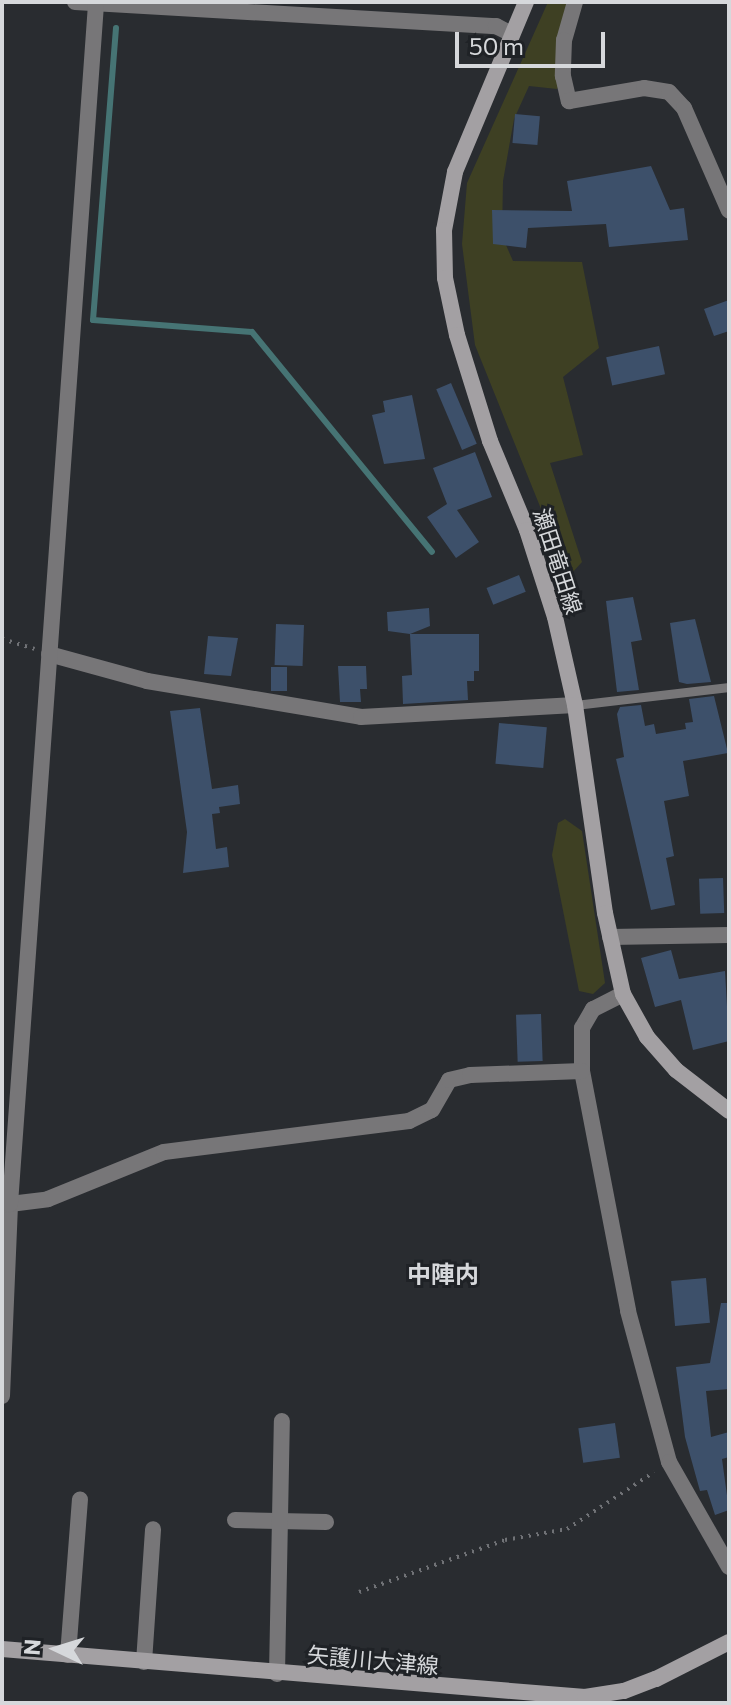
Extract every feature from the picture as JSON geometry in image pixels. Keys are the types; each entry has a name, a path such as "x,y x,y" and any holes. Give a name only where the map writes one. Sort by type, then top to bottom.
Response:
{"main road":[{"name":"瀬田竜田線","path":"526,2 455,172 444,230 445,278 457,335 490,441 527,530 555,617 575,705 610,937 623,994 647,1037 676,1070 729,1111"},
{"name":"矢護川大津線","path":"2,1649 524,1699 624,1691 729,1642"}],"street":[{"path":"75,2 496,26 512,34"},
{"path":"575,2 564,40 563,76 569,101 644,88 669,92 684,108 727,202"},
{"path":"2,1396 6,1204 96,3"},
{"path":"49,654 147,681 361,717 575,705"},
{"path":"610,937 729,935"},
{"path":"623,994 593,1009 582,1028 582,1071 628,1311 669,1462 729,1567"},
{"path":"6,1204 48,1199 164,1152 409,1121 432,1110 449,1080 470,1075 582,1071"},
{"path":"277,1674 282,1421"},
{"path":"68,1655 80,1499"},
{"path":"235,1520 326,1522"},
{"path":"144,1662 153,1529"}],"lane":[{"path":"575,705 729,687"}],"path":[{"path":"2,639 49,654"},
{"path":"359,1592 505,1540 567,1529 669,1462"}],"green space":[{"path":"548,2 578,2 563,80 557,89 529,86 514,119 503,181 502,236 513,261 582,262 599,348 563,377 583,455 550,463 582,562 572,573 562,561 475,345 462,244 467,183"},
{"path":"565,819 582,831 605,983 593,994 579,991 552,855 558,823"}],"building":[{"path":"515,114 540,116 537,145 512,143"},
{"path":"651,166 670,210 684,208 688,240 609,247 606,224 528,228 526,248 493,244 492,210 572,211 567,181"},
{"path":"729,300 729,331 714,336 704,309"},
{"path":"659,346 665,374 612,386 606,357"},
{"path":"451,383 477,444 462,450 436,389"},
{"path":"412,395 425,459 384,464 372,415 385,412 383,401"},
{"path":"475,452 492,497 457,510 479,542 456,558 427,517 447,504 433,468"},
{"path":"519,575 526,592 493,605 487,588"},
{"path":"633,597 642,640 631,642 639,690 617,692 606,601"},
{"path":"429,608 430,626 410,634 388,631 387,612"},
{"path":"695,619 711,682 687,684 679,682 670,623"},
{"path":"276,624 304,625 303,666 275,665"},
{"path":"410,634 479,634 479,671 474,671 474,681 467,681 468,700 403,704 402,676 412,675"},
{"path":"208,636 238,638 231,676 204,674"},
{"path":"338,666 366,666 367,689 360,689 361,702 340,702"},
{"path":"271,667 287,667 287,691 271,691"},
{"path":"714,696 728,753 683,761 689,796 664,801 674,856 666,858 675,905 651,910 616,759 624,757 617,714 620,707 641,705 645,726 654,724 656,734 686,729 685,723 693,722 689,699"},
{"path":"200,708 212,789 238,785 240,804 219,807 220,813 212,814 216,849 227,847 229,867 183,873 187,832 170,711"},
{"path":"499,723 547,727 543,768 495,764"},
{"path":"723,878 724,913 700,914 699,879"},
{"path":"671,950 679,979 725,971 729,1041 693,1050 681,1000 655,1007 641,958"},
{"path":"541,1014 543,1061 518,1062 516,1015"},
{"path":"706,1278 710,1323 675,1326 671,1281"},
{"path":"721,1303 729,1303 729,1389 706,1391 711,1437 729,1432 729,1457 722,1459 729,1510 715,1515 707,1490 700,1491 685,1437 676,1367 710,1363"},
{"path":"615,1423 620,1458 583,1463 578,1428"}],"waterway":[{"path":"116,28 93,320 252,332 432,552"}],"district":[{"name":"中陣内","path":"443,1274"}]}
